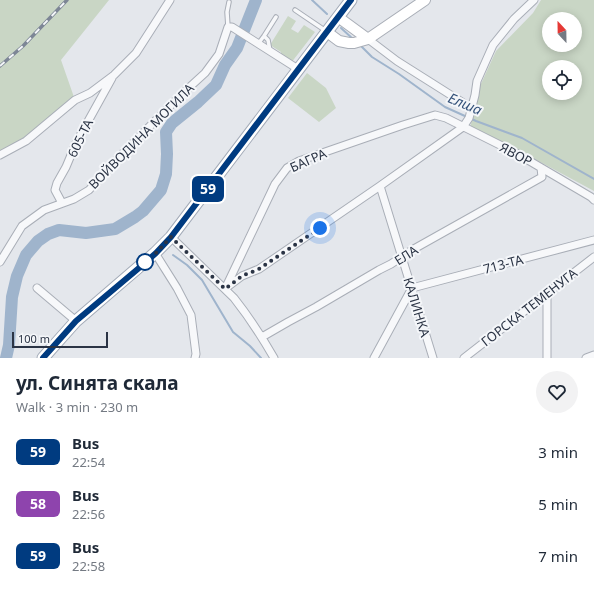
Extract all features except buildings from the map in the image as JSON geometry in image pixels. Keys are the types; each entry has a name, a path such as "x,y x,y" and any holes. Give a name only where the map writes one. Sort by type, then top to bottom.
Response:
{"main road":[{"path":"43,358 76,321 156,253 171,237 351,0"},
{"path":"327,32 339,41 349,43 360,41 425,0"},
{"path":"338,17 360,41"}],"street":[{"path":"0,155 26,141 75,100 90,93 114,75 136,53 170,0"},
{"path":"225,289 242,276 259,269 463,127 469,118 477,81 493,45 514,19 534,0"},
{"path":"230,27 298,69"},
{"name":"ВОЙВОДИНА МОГИЛА","path":"0,262 22,226 44,210 74,199 89,190 123,153 205,73 219,54 230,27"},
{"path":"360,41 397,61 471,110"},
{"name":"605-ТА","path":"62,203 55,190 57,183 66,167 76,143 114,75"},
{"name":"ЯВОР","path":"434,115 446,118 516,153 594,200"},
{"name":"БАГРА","path":"225,289 275,184 287,168 299,161 434,115"},
{"name":"ЕЛА","path":"262,337 316,308 412,250 542,177 541,168"},
{"name":"КАЛИНКА","path":"380,186 433,358"},
{"path":"171,237 225,289 243,309 274,358"},
{"name":"713-ТА","path":"412,288 594,240"},
{"path":"156,253 178,288 191,315 196,354 195,358"},
{"name":"ГОРСКА ТЕМЕНУГА","path":"464,358 594,257"},
{"path":"37,288 76,321"},
{"path":"374,358 412,288"},
{"path":"547,294 548,358"},
{"path":"586,358 594,355"}],"lane":[{"path":"229,2 227,12 230,27"},
{"path":"295,10 327,32"},
{"path":"258,44 276,17"},
{"path":"264,36 268,40 270,51"}],"green space":[{"path":"0,0 109,0 61,60 75,100 45,125 0,155"},
{"path":"541,0 594,0 594,191 518,150 470,128 480,86 496,51 533,13"},
{"path":"288,16 296,21 291,29 298,33 304,25 315,32 291,63 281,56 281,52 270,45"},
{"path":"307,73 326,88 336,108 319,122 288,98"}],"waterway":[{"path":"6,358 9,345 12,297 17,276 26,255 38,241 48,234 59,230 86,233 115,229 143,211 161,190 166,174 166,132 172,123 216,85 225,65 237,48 256,0"},
{"name":"Елша","path":"312,0 327,14"},
{"name":"Елша","path":"341,28 353,39"},
{"name":"Елша","path":"359,44 372,57 399,74 445,107 476,121 522,138 594,179"},
{"path":"173,255 187,265 202,280 233,332 250,346 261,358"}],"railway":[{"path":"0,66 23,46 67,0"}],"bus line":[{"name":"59","path":"43,358 76,321 156,253 171,237 351,0"}],"route":[{"path":"145,262 171,237 225,289 242,276 259,269 320,228"}]}
